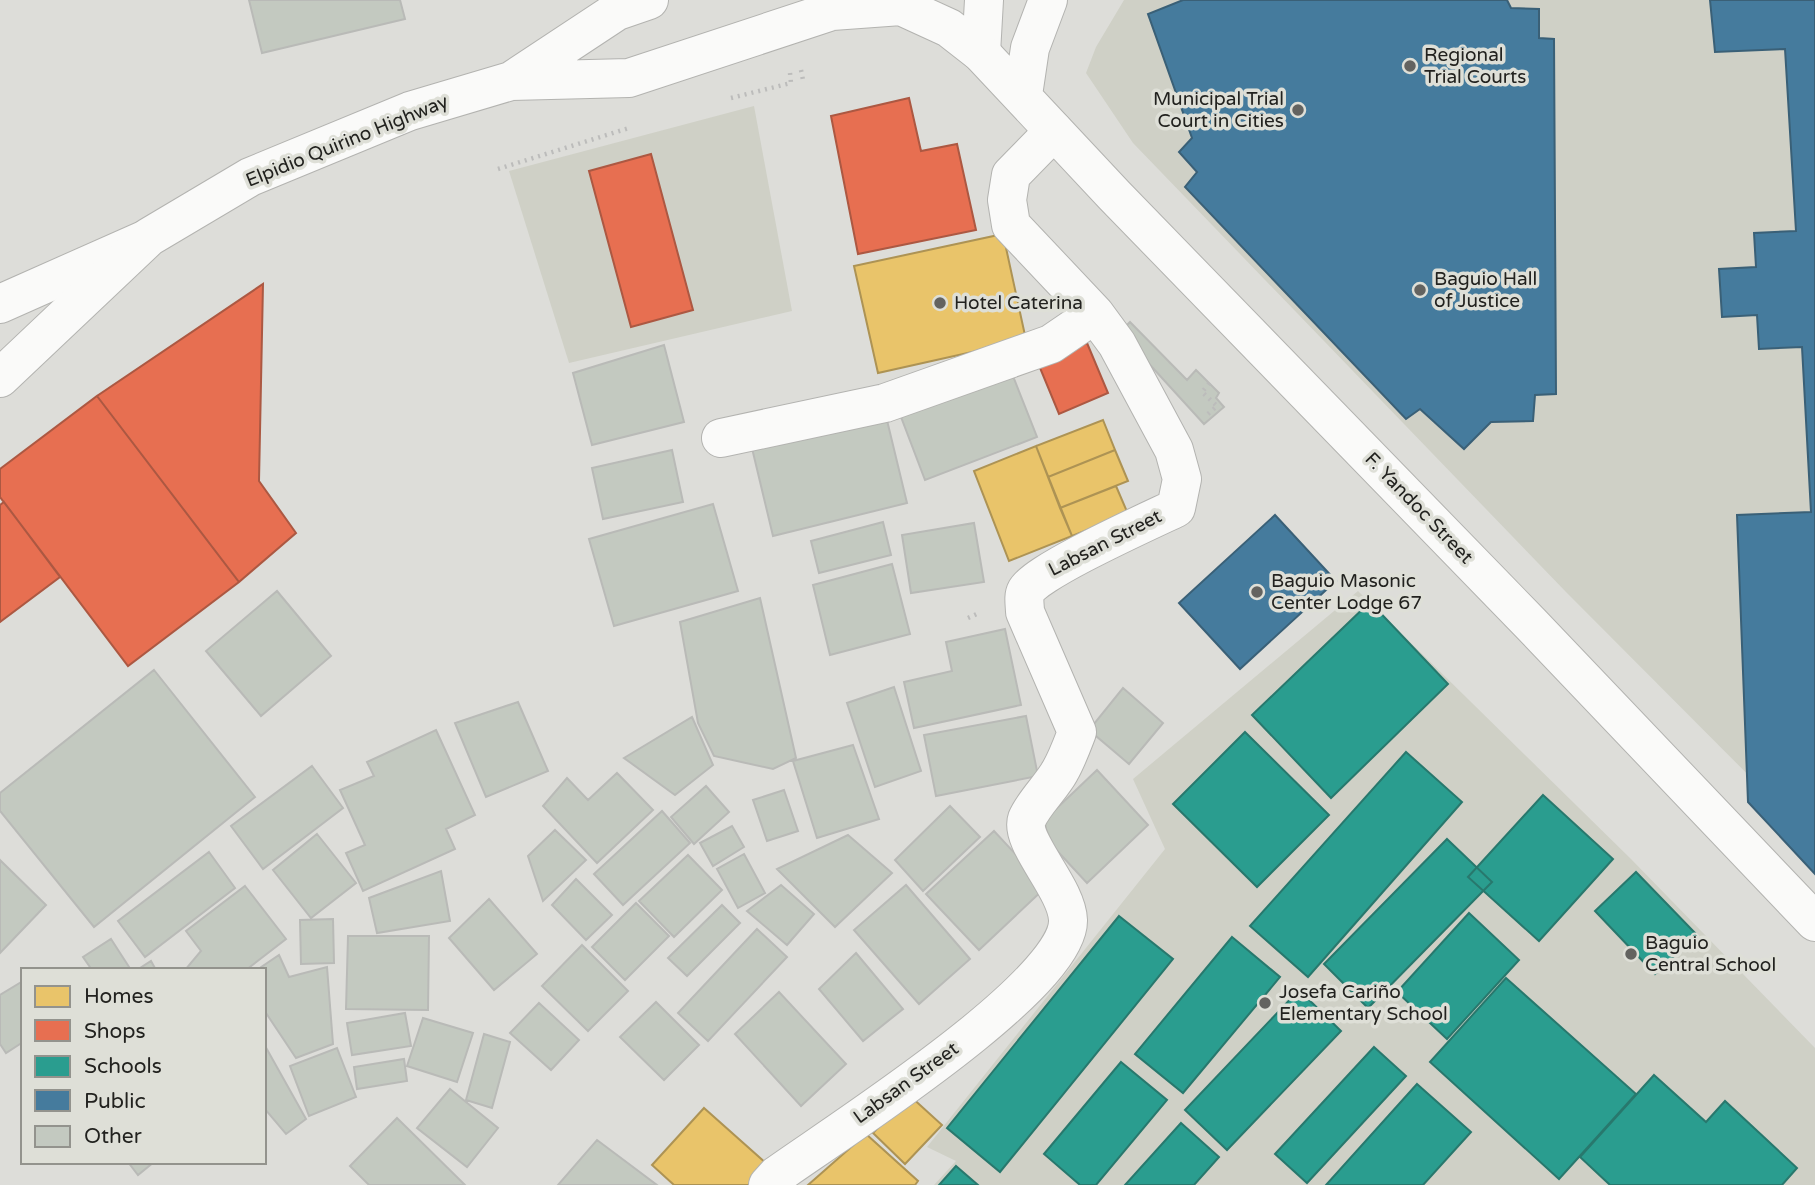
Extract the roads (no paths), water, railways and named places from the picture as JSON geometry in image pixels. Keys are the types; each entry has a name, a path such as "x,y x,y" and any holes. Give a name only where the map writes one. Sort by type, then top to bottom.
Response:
{"main road":[{"name":"Elpidio Quirino Highway","path":"511,81 617,11 649,0"},
{"path":"981,53 984,0"},
{"path":"1023,95 1030,48 1048,0"},
{"name":"Elpidio Quirino Highway","path":"0,378 149,237 250,177 410,111 511,81 629,78 832,11 901,6 949,28 981,53 1023,95"},
{"name":"F. Yandoc Street","path":"1023,95 1115,197 1530,623 1815,922"},
{"name":"Labsan Street","path":"768,1185 776,1175 934,1066 1021,993 1060,949 1068,922 1061,892 1027,836 1027,820 1061,770 1077,732 1025,612 1025,592 1034,581 1055,568 1176,508 1182,479 1174,450 1117,344 1095,314 1011,225 1007,200 1012,175 1054,131"},
{"path":"0,304 149,237"},
{"path":"721,438 885,402 1051,344 1095,314"}],"place":[{"name":"Regional Trial Courts","path":"1410,66"},
{"name":"Municipal Trial Court in Cities","path":"1298,110"},
{"name":"Baguio Hall of Justice","path":"1420,290"},
{"name":"Hotel Caterina","path":"940,303"},
{"name":"Baguio Masonic Center Lodge 67","path":"1257,592"},
{"name":"Baguio Central School","path":"1631,954"},
{"name":"Josefa Cariño Elementary School","path":"1265,1003"}]}
